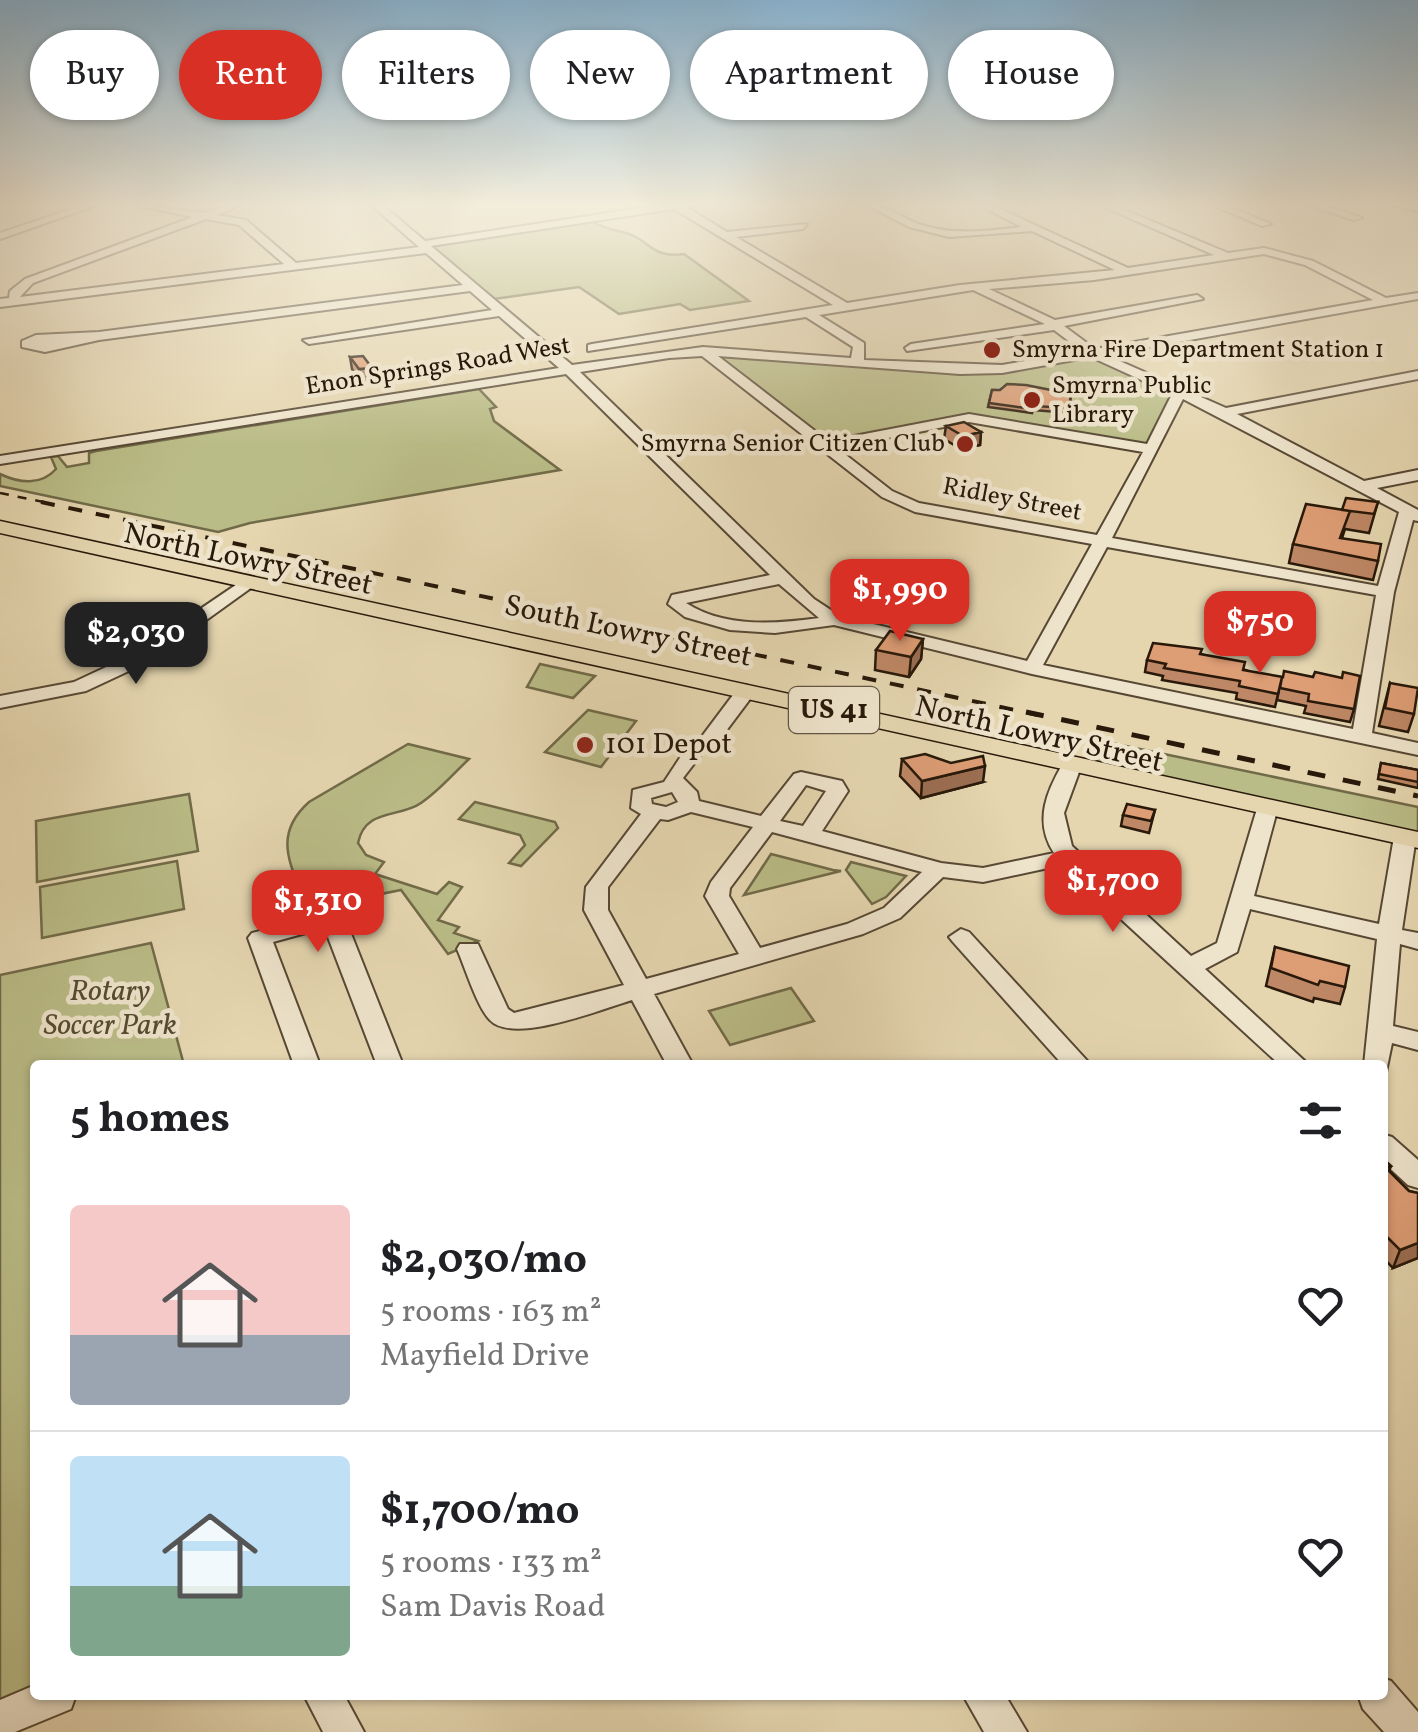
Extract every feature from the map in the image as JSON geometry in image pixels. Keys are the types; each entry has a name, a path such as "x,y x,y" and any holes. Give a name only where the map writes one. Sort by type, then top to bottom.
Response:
{"main road":[{"name":"South Lowry Street","path":"0,527 742,696"},
{"name":"North Lowry Street","path":"0,542 242,585"},
{"name":"North Lowry Street","path":"742,696 1411,845"}],"street":[{"path":"14,302 14,294 27,284"},
{"path":"0,304 155,284"},
{"path":"472,284 568,369 808,603 834,620 1032,668 1418,750"},
{"path":"807,284 846,307"},
{"path":"592,348 998,284"},
{"path":"1347,284 1385,302"},
{"path":"974,286 1056,325 1094,354 1224,412 1413,513 1384,592 1361,739"},
{"path":"99,336 476,287"},
{"name":"Enon Springs Road West","path":"0,460 568,369 705,352 980,370 1094,354 1418,296"},
{"path":"911,348 1197,299"},
{"path":"309,340 504,312"},
{"path":"808,313 860,346 857,363"},
{"name":"Ridley Street","path":"685,333 887,494 915,507 1384,592"},
{"path":"1224,412 1418,376"},
{"path":"1032,668 1180,392"},
{"path":"827,446 965,418 1152,449"},
{"path":"1363,486 1418,474"},
{"path":"782,578 678,599 677,604 694,614 772,630 834,620"},
{"path":"0,702 80,687 141,658 242,585"},
{"path":"689,805 686,792 673,778 742,696"},
{"path":"1069,769 1050,815 1054,839 1068,857 1290,1060"},
{"path":"753,956 717,896 719,887 796,780 835,785 837,790 808,836"},
{"path":"675,784 640,794 642,808 653,814 668,814 689,805 889,854 938,870 983,875 1068,857"},
{"path":"1188,967 1228,946 1266,813"},
{"path":"653,814 597,887 596,910 677,1060"},
{"path":"1377,1060 1389,934 1411,845"},
{"path":"469,950 498,1014 510,1022 538,1018 855,928 892,913 938,870"},
{"path":"1241,900 1418,941"},
{"path":"306,1060 260,938 317,923 336,926 388,1060"},
{"path":"961,938 1073,1060"},
{"path":"1381,1031 1418,1040"},
{"path":"1388,1150 1418,1177"},
{"path":"0,1719 45,1700"},
{"path":"326,1700 344,1732"},
{"path":"985,1700 1007,1732"},
{"path":"1381,1700 1410,1732"}],"green space":[{"path":"476,284 725,284 749,301 690,310 680,304 619,314 579,287 494,299"},
{"path":"732,353 965,370 1094,354 1179,392 1152,449 969,418 827,446 714,357"},
{"path":"479,389 496,407 490,409 494,421 560,470 250,523 218,532 0,486 0,474 22,481 44,478 56,469 51,457 58,456 67,467 89,463 89,453 96,451"},
{"path":"540,664 595,676 573,698 527,687"},
{"name":"101 Depot","path":"588,710 636,721 601,767 545,752"},
{"path":"1097,740 1418,807 1418,836 1087,762"},
{"path":"408,744 469,759 421,803 368,824 358,843 366,855 384,862 375,874 437,894 449,882 462,887 438,920 459,927 454,933 478,941 448,954 401,890 307,909 288,853 290,828 309,802"},
{"path":"189,794 198,851 37,882 36,821"},
{"path":"475,802 555,822 558,828 521,866 509,863 525,845 520,835 459,819"},
{"path":"771,854 833,870 841,871 744,895"},
{"path":"177,861 184,909 42,938 40,887"},
{"path":"851,862 906,876 886,897 872,904 846,870"},
{"name":"Rotary Soccer Park","path":"151,943 183,1060 30,1060 30,1697 0,1710 0,975"},
{"path":"791,988 814,1021 730,1045 709,1011"}],"building":[{"path":"363,356 372,368 359,369 350,357"},
{"name":"Smyrna Public Library","path":"1007,384 1071,394 1069,408 1032,409 989,403 992,390"},
{"path":"964,422 981,432 963,436 946,426"},
{"path":"1346,498 1378,502 1374,514 1342,510"},
{"path":"1306,504 1350,511 1340,538 1381,544 1378,561 1293,544"},
{"path":"890,631 923,639 911,657 876,650"},
{"path":"1153,643 1202,649 1200,654 1245,662 1243,670 1283,677 1284,671 1313,677 1315,672 1342,678 1343,672 1360,676 1354,709 1308,701 1309,694 1280,688 1282,677 1278,694 1239,686 1240,681 1164,668 1166,664 1147,660"},
{"path":"1390,683 1418,688 1414,714 1385,708"},
{"path":"925,754 951,763 983,756 985,766 922,781 902,759"},
{"path":"1381,763 1418,770 1418,782 1379,774"},
{"path":"1127,804 1155,810 1151,821 1123,815"},
{"path":"1275,947 1349,966 1345,987 1320,981 1318,985 1271,968"},
{"path":"1388,1170 1409,1191 1418,1193 1418,1243 1400,1250 1388,1238"}],"railway":[{"path":"0,493 53,504"},
{"path":"41,502 1038,715"},
{"path":"1026,712 1418,796"}],"place":[{"name":"Smyrna Fire Department Station 1","path":"992,350"},
{"name":"Smyrna Public Library","path":"1032,400"},
{"name":"Smyrna Senior Citizen Club","path":"965,444"},
{"name":"101 Depot","path":"585,745"}]}
